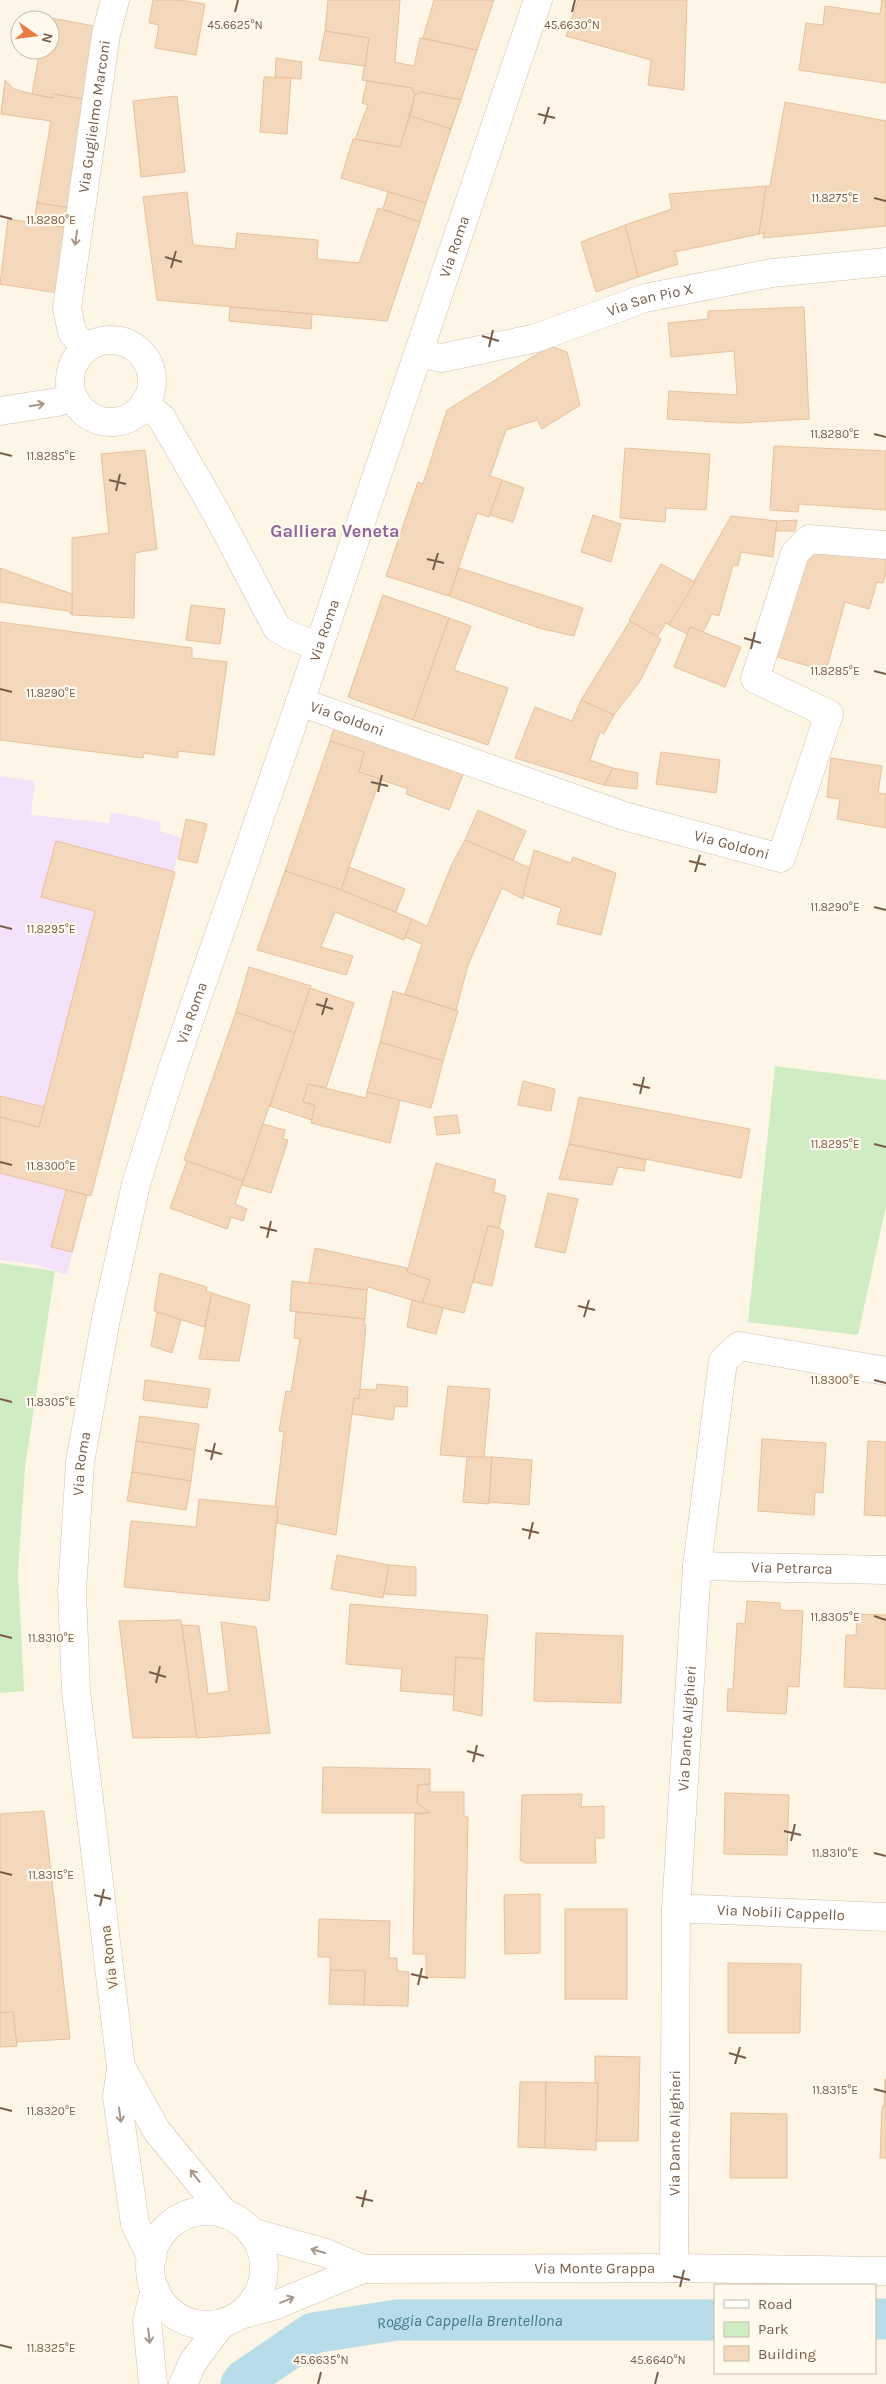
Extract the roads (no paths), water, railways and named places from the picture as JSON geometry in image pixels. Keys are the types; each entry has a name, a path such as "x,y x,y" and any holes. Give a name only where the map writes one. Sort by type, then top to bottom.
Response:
{"street":[{"name":"Via Guglielmo Marconi","path":"86,349 72,332 67,308 106,34 115,0"},
{"name":"Via Roma","path":"152,2259 135,2224 117,2097 121,2067 76,1691 72,1592 80,1462 106,1319 136,1184 176,1058 300,702 538,0"},
{"name":"Via San Pio X","path":"419,354 442,358 536,338 645,298 672,292 772,273 886,262"},
{"path":"112,340 130,345 145,358 151,376 150,390 144,404 137,412 128,418 106,422 85,413 77,405 72,394 70,382 71,369 77,358 86,349 94,344 112,340"},
{"path":"0,411 58,402 72,394"},
{"path":"144,404 160,416 217,514 277,628 291,636 318,646"},
{"name":"Via Goldoni","path":"300,702 624,816 781,858 829,714 755,679 779,599 795,553 809,539 886,545"},
{"name":"Via Dante Alighieri","path":"674,2268 676,1910 697,1566 723,1361 739,1346 886,1370"},
{"name":"Via Petrarca","path":"697,1566 886,1570"},
{"name":"Via Nobili Cappello","path":"676,1910 697,1909 886,1917"},
{"name":"Via Roma","path":"121,2067 157,2131 225,2214"},
{"name":"Via Roma","path":"183,2384 193,2362 231,2319 255,2300 262,2284 264,2266 260,2248 251,2232 239,2221 225,2214 201,2212 178,2220 161,2236 152,2259 151,2272 155,2290 166,2307 182,2319 202,2325 231,2319"},
{"name":"Via Monte Grappa","path":"251,2232 326,2253 363,2269"},
{"name":"Via Monte Grappa","path":"231,2319 273,2306 363,2269 674,2268 886,2271"},
{"name":"Via Roma","path":"154,2384 147,2321 155,2290"}],"waterway":[{"name":"Roggia Cappella Brentellona","path":"876,2319 886,2319"},
{"name":"Roggia Cappella Brentellona","path":"241,2384 244,2380 313,2333 397,2320 714,2320"}],"district":[{"name":"Galliera Veneta","path":"335,531"}]}
